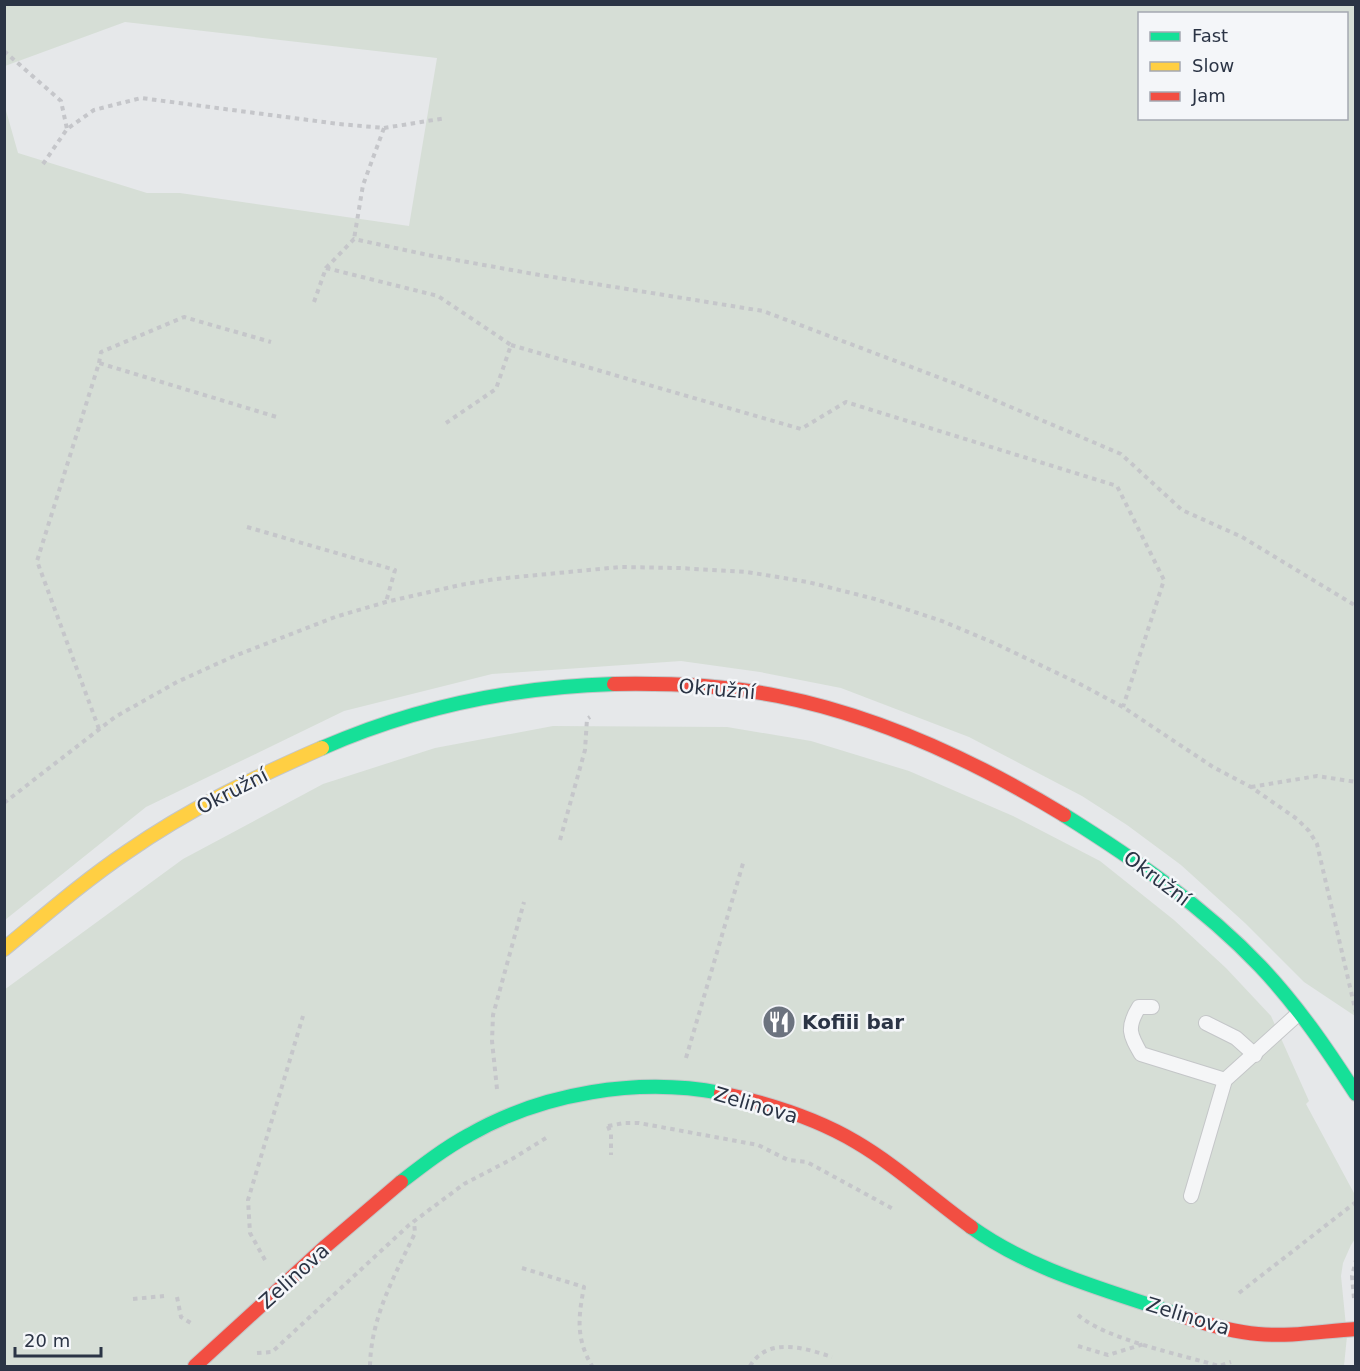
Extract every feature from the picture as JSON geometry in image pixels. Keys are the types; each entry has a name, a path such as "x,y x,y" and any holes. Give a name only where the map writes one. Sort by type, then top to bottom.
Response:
{"street":[{"name":"Okružní","path":"4,949 116,859 216,796 313,751 382,725 464,703 578,687 622,683 737,689 795,699 865,720 948,752 1035,798 1109,842 1180,894 1247,952 1299,1012 1356,1094"},
{"name":"Zelinova","path":"195,1366 305,1265 414,1171 482,1127 517,1112 570,1098 614,1091 672,1087 758,1101 843,1134 866,1148 989,1240 1067,1279 1242,1332 1271,1335 1356,1329"}],"lane":[{"path":"1152,1007 1139,1007 1132,1018 1130,1034 1142,1054 1226,1080"},
{"path":"1191,1196 1226,1080 1299,1012"},
{"path":"1206,1023 1236,1038 1255,1055"}],"path":[{"path":"4,51 61,100 67,129"},
{"path":"43,164 67,129 94,110 141,98 384,128 446,118"},
{"path":"314,302 326,268 354,239 363,185 384,128"},
{"path":"354,239 534,274 763,311 958,385 1121,454 1182,510 1242,537 1356,606"},
{"path":"326,268 438,296 511,345 801,429 846,402 1117,486 1164,580 1123,708"},
{"path":"99,729 37,561 102,352 184,317 271,342"},
{"path":"446,423 496,389 511,345"},
{"path":"99,363 280,418"},
{"path":"247,527 395,570 386,602"},
{"path":"560,840 585,750 587,719 594,712"},
{"path":"1251,787 1317,776 1356,782"},
{"path":"685,1061 744,860"},
{"path":"496,1092 492,1041 493,1015 524,902"},
{"path":"266,1264 264,1256 250,1233 248,1200 303,1016"},
{"path":"598,1123 608,1126 611,1134 611,1155"},
{"path":"249,1353 272,1352 414,1221 464,1184 554,1135"},
{"path":"1239,1293 1356,1202"},
{"path":"370,1366 372,1336 381,1305 415,1233 414,1221"},
{"path":"1356,1260 1352,1276 1356,1308"},
{"path":"522,1268 584,1287 579,1314 580,1340 592,1366"},
{"path":"132,1299 164,1296"},
{"path":"177,1297 181,1317 191,1325 197,1326"},
{"path":"1078,1346 1108,1355 1144,1344"},
{"path":"750,1366 760,1353 771,1348 802,1348 832,1357"}],"shaded area":[{"path":"5,4 1355,5 1355,1016 1304,982 1245,923 1181,865 1127,825 1082,796 969,737 841,688 760,672 681,661 492,674 344,711 146,807 5,920 5,107 18,153 147,193 180,193 409,226 437,58 125,22 5,66"},
{"path":"553,726 727,727 811,741 909,771 1013,816 1100,861 1174,920 1226,968 1271,1016 1309,1101 1306,1104 1355,1195 1355,1239 1343,1263 1341,1276 1347,1336 1344,1366 5,1366 4,990 183,859 323,784 435,748"}],"traffic: fast":[{"path":"322,748 392,722 465,702 539,690 614,684"},
{"path":"1064,815 1167,885 1238,944 1274,981 1299,1012 1356,1094"},
{"path":"401,1182 443,1151 497,1120 559,1099 624,1088 689,1088 721,1093"},
{"path":"971,1227 1021,1257 1048,1269 1185,1317"}],"traffic: slow":[{"path":"4,949 95,875 150,836 222,795 322,748"}],"traffic: jam":[{"path":"614,684 717,687 758,692 816,705 890,728 926,743 997,777 1064,815"},
{"path":"721,1093 791,1112 841,1133 886,1161 971,1227"},
{"path":"195,1366 326,1246 401,1182"},
{"path":"1185,1317 1239,1332 1270,1335 1356,1329"}],"place":[{"name":"Kofiii bar","path":"779,1022"}]}
